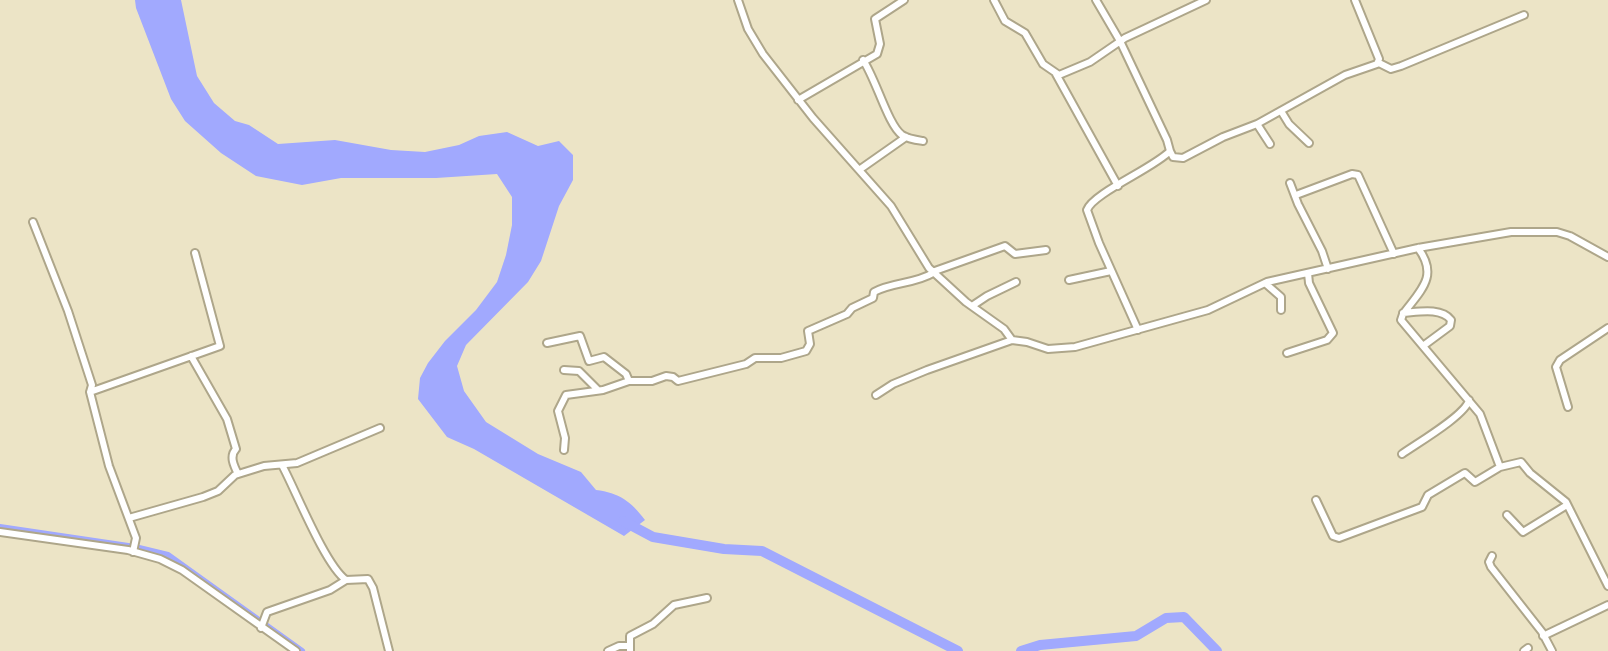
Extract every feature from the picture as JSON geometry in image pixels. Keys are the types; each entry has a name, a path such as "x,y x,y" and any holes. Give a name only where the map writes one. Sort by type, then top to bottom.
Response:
{"street":[{"path":"738,0 750,34 894,211 922,259 1012,340"},
{"path":"801,98 877,54 880,48 875,19 904,0"},
{"path":"994,0 1005,21 1028,36 1038,57 1056,74 1118,186"},
{"path":"1096,0 1120,41 1173,157 1183,158 1223,137 1257,124 1345,75 1379,63 1391,69 1401,66 1524,15"},
{"path":"1056,74 1063,74 1090,62 1120,41 1206,0"},
{"path":"1355,0 1380,59 1379,63"},
{"path":"863,60 877,84 893,125 905,137 923,141"},
{"path":"1281,111 1289,124 1309,143"},
{"path":"1257,124 1270,144"},
{"path":"861,169 905,137"},
{"path":"1137,327 1087,210 1093,200 1170,150"},
{"path":"1296,195 1352,174 1358,175 1394,254"},
{"path":"1290,183 1327,266"},
{"path":"33,222 92,384 90,392 109,466 136,538 133,551"},
{"path":"877,395 893,384 927,370 1012,340 1048,349 1063,349 1208,310 1265,283 1327,266 1418,248 1511,232 1547,231 1570,236 1608,257"},
{"path":"564,450 566,447 558,411 566,395 629,381 652,381 666,376 678,381 746,364 755,358 780,358 806,351 810,344 808,331 847,314 852,308 873,298 874,292 881,288 903,284 1004,246 1015,254 1046,250"},
{"path":"1418,248 1428,264 1428,276 1401,318 1484,422 1500,467"},
{"path":"90,392 220,344 195,253"},
{"path":"1069,280 1111,271"},
{"path":"1287,352 1326,340 1333,333 1309,283 1308,273"},
{"path":"974,305 1016,282"},
{"path":"1265,283 1281,297 1281,310"},
{"path":"1403,313 1440,312 1447,314 1451,320 1450,326 1423,346"},
{"path":"1568,407 1556,367 1560,360 1608,328"},
{"path":"547,343 580,336 589,361 604,357 626,374 629,381"},
{"path":"191,356 227,419 236,449 232,457 238,474"},
{"path":"564,370 579,371 597,390"},
{"path":"1402,454 1465,409 1469,400"},
{"path":"130,518 212,494 238,474 264,466 297,463 380,428"},
{"path":"1316,500 1333,537 1339,538 1422,507 1428,495 1463,474 1475,482 1500,467 1523,463 1530,473 1567,505 1608,586"},
{"path":"282,465 327,554 340,576 346,580"},
{"path":"1507,515 1520,531 1525,532 1567,505"},
{"path":"0,532 133,551 160,559 182,570 263,624 296,651"},
{"path":"1492,556 1489,562 1492,567 1552,651"},
{"path":"263,624 267,612 330,590 346,580 368,579 373,588 389,651"},
{"path":"608,651 619,646 629,648 632,635 653,624 674,605 706,598"},
{"path":"1543,636 1608,605"}],"water":[{"path":"135,0 181,0 197,76 214,103 235,121 249,125 278,144 335,140 391,150 425,152 459,145 479,136 507,132 538,146 559,141 573,155 573,180 559,206 541,261 528,282 466,345 457,366 464,391 486,422 538,454 581,472 596,490 624,499 645,520 624,536 474,449 447,437 418,399 420,378 428,363 445,341 476,310 497,282 512,225 512,197 497,174 436,178 341,178 302,185 256,176 221,153 185,121 171,99"}],"waterway":[{"path":"623,521 653,537 724,549 762,551 958,651"},
{"path":"0,527 135,547 168,555 302,651"},
{"path":"1021,651 1040,645 1136,636 1166,618 1184,617 1217,651"}]}
